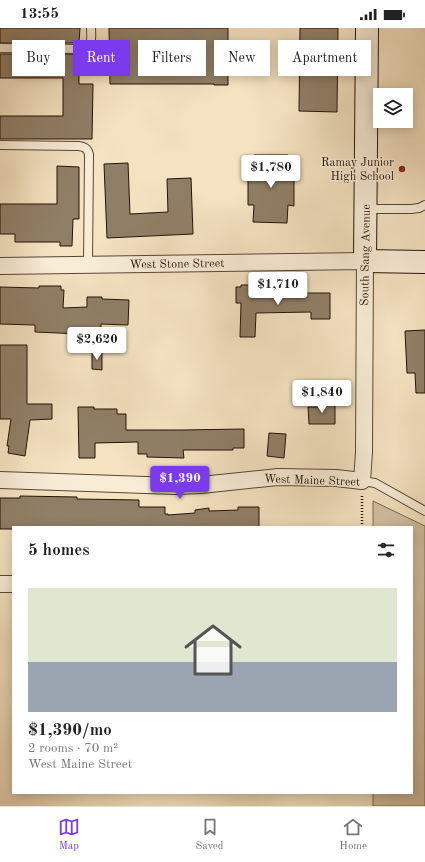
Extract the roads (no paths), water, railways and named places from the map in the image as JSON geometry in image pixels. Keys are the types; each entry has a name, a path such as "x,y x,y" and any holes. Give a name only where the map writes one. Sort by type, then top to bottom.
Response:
{"street":[{"name":"South Sang Avenue","path":"362,481 364,452 366,28"},
{"name":"West Stone Street","path":"0,266 365,261 425,262"},
{"name":"West Maine Street","path":"0,480 175,486 201,485 278,477 336,478 362,481"},
{"path":"0,584 12,584"}],"lane":[{"path":"0,48 86,48 90,43 91,28"},
{"path":"0,145 79,146 88,150 88,265"},
{"path":"366,209 411,209 420,208 425,205"},
{"name":"West Maine Street","path":"362,481 375,483 425,511"}],"place":[{"name":"Ramay Junior High School","path":"402,169"}]}
